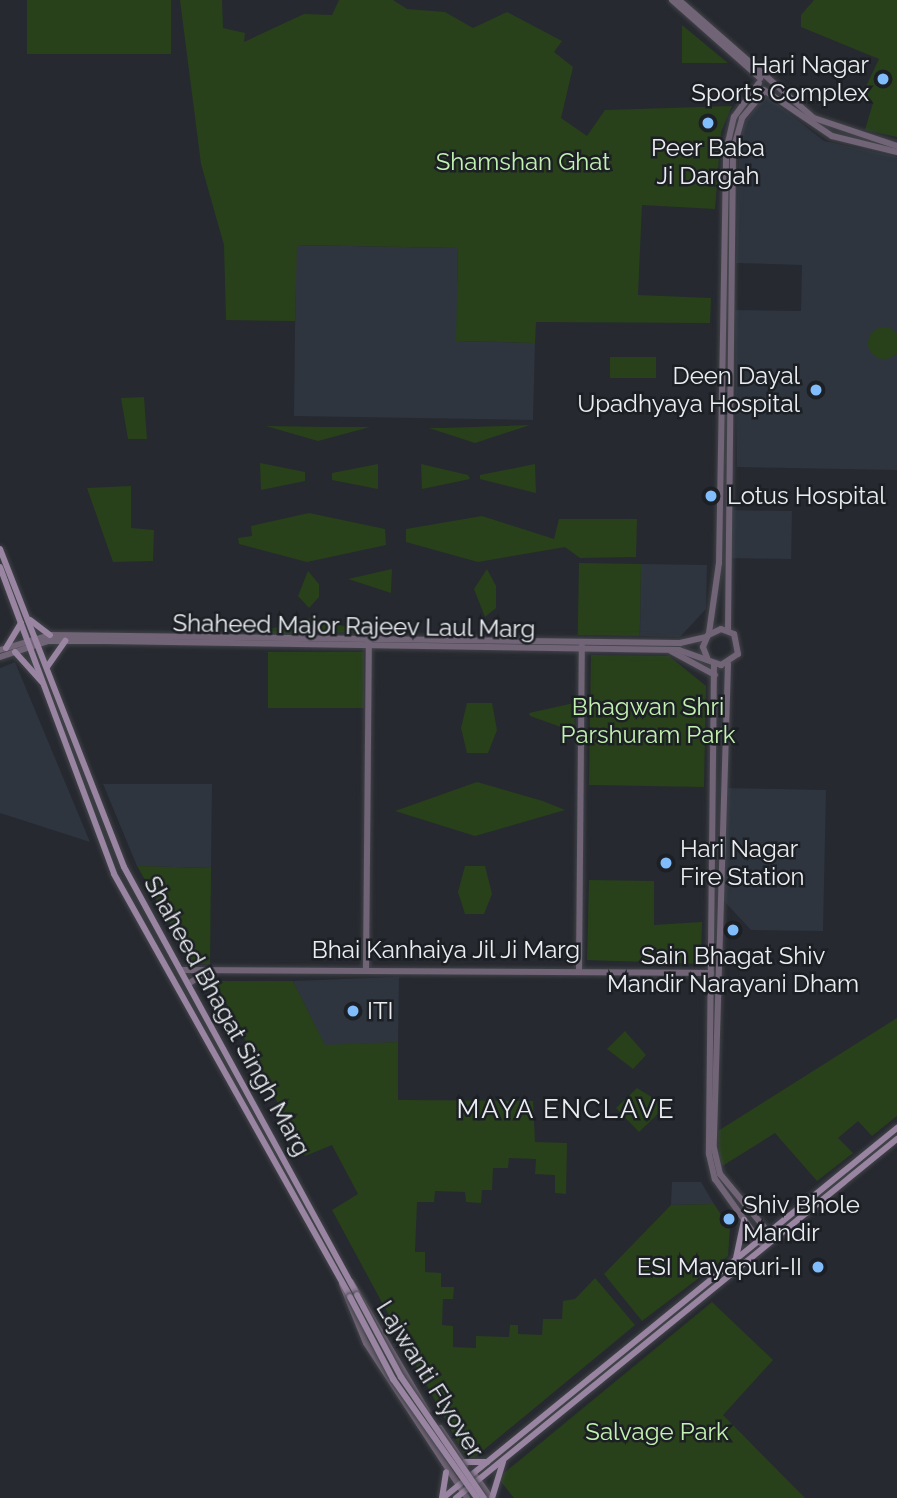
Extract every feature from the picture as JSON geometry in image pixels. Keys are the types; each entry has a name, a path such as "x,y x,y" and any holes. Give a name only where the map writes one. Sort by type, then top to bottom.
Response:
{"main road":[{"name":"Shaheed Bhagat Singh Marg","path":"0,549 52,710 114,874 345,1281"},
{"name":"Shaheed Bhagat Singh Marg","path":"0,567 24,620 37,640 124,867 345,1281"},
{"path":"3,649 24,620 50,635"},
{"path":"47,667 65,641"},
{"path":"15,652 43,684"},
{"path":"456,1498 489,1461 897,1128"},
{"path":"476,1477 503,1460 897,1139"},
{"path":"736,1260 744,1220"},
{"name":"Lajwanti Flyover","path":"345,1281 393,1379 477,1498"},
{"name":"Lajwanti Flyover","path":"353,1296 401,1377 484,1498"},
{"path":"492,1498 503,1460"},
{"path":"465,1462 489,1461"},
{"name":"Shaheed Bhagat Singh Marg","path":"465,1462 476,1477"},
{"path":"446,1472 442,1498 463,1492"}],"street":[{"path":"672,0 759,80 766,91 822,131 897,152"},
{"path":"679,0 768,74 775,86 822,123 897,146"},
{"path":"768,74 759,80 734,117 726,151 728,630 739,647 728,664 714,1148 720,1174 774,1240"},
{"path":"765,1247 715,1179 709,1154 715,675 707,636 718,591 733,150 742,118 766,91 775,86"},
{"name":"Shaheed Major Rajeev Laul Marg","path":"0,657 50,635 582,645 689,643 728,630"},
{"name":"Shaheed Major Rajeev Laul Marg","path":"37,640 369,642"},
{"path":"366,969 369,642"},
{"name":"Shaheed Major Rajeev Laul Marg","path":"3,649 29,644"},
{"path":"579,970 582,645"},
{"name":"Shaheed Major Rajeev Laul Marg","path":"582,645 668,650 728,664"},
{"path":"668,650 715,675"},
{"path":"52,710 62,706"},
{"name":"Bhai Kanhaiya Jil Ji Marg","path":"181,970 711,972"},
{"path":"188,984 209,970"},
{"name":"Shaheed Bhagat Singh Marg","path":"345,1281 465,1462"},
{"name":"Shaheed Bhagat Singh Marg","path":"345,1281 366,1343 446,1472 463,1492"},
{"path":"446,1472 452,1474 465,1462"},
{"path":"476,1477 492,1498"}],"shaded area":[{"path":"765,95 824,141 897,157 897,470 737,467 735,310 801,311 802,265 736,263 740,128"},
{"path":"296,245 458,248 457,341 535,343 533,420 294,416"},
{"path":"728,510 792,511 791,559 727,558"},
{"path":"641,564 707,565 706,609 680,637 640,636"},
{"path":"15,662 90,842 0,813 0,668"},
{"path":"103,784 212,784 211,868 137,866"},
{"path":"724,788 826,790 823,931 751,930 723,900"},
{"name":"ITI","path":"399,977 398,1042 325,1046 293,981"},
{"path":"672,1182 701,1182 714,1204 671,1205"}],"green space":[{"path":"27,0 171,0 171,54 27,54"},
{"name":"Shamshan Ghat","path":"180,0 222,0 223,28 245,33 244,42 304,14 332,15 339,0 393,0 407,9 445,12 473,28 507,12 562,41 554,52 573,67 561,118 587,136 605,110 732,106 721,132 715,209 642,205 638,295 711,298 710,323 536,322 535,343 456,341 458,248 297,245 295,321 226,320 224,245 201,164"},
{"name":"Hari Nagar Sports Complex","path":"814,0 897,0 897,137 865,130 873,103 860,99 879,59 801,27 801,15"},
{"path":"682,25 728,63 682,63"},
{"path":"884,327 895,332 900,343 895,354 884,359 873,354 868,343 873,332"},
{"path":"610,357 656,357 656,378 610,378"},
{"path":"144,397 147,439 128,439 121,398"},
{"path":"530,425 475,443 429,428 442,428"},
{"path":"266,426 330,427 370,427 318,441"},
{"path":"260,463 305,472 305,481 261,490"},
{"path":"378,464 378,489 332,480 332,473"},
{"path":"421,464 468,475 470,479 422,489"},
{"path":"535,464 536,493 480,479 480,475"},
{"path":"131,486 131,528 154,530 153,561 113,562 87,488"},
{"path":"309,513 385,529 386,545 307,562 239,544 238,538 252,536 251,526"},
{"path":"482,516 554,539 559,519 637,519 636,557 580,558 565,547 478,562 406,542 406,529"},
{"path":"579,563 641,564 640,636 578,635"},
{"path":"392,569 391,593 348,579"},
{"path":"487,569 496,586 496,608 485,617 474,589"},
{"path":"308,571 319,584 319,597 309,608 298,596"},
{"path":"308,618 365,631 369,632 253,634"},
{"path":"268,652 364,652 364,708 268,708"},
{"name":"Bhagwan Shri Parshuram Park","path":"591,655 669,656 706,686 704,787 589,785"},
{"path":"467,703 492,703 497,730 488,753 467,753 461,728"},
{"path":"574,703 575,732 530,716 529,713"},
{"path":"477,782 565,810 475,836 395,811"},
{"path":"137,866 211,868 210,964 193,964"},
{"path":"465,866 485,866 492,894 484,914 465,914 458,892"},
{"path":"589,880 654,881 654,925 702,922 701,964 587,960"},
{"path":"215,981 293,981 325,1045 398,1042 398,1100 533,1101 535,1142 567,1143 566,1194 555,1193 555,1175 535,1174 536,1159 509,1158 508,1168 493,1168 492,1190 482,1190 481,1203 466,1202 465,1192 435,1191 434,1202 417,1202 415,1252 425,1252 425,1272 441,1273 441,1287 454,1287 453,1299 443,1299 442,1325 453,1326 453,1347 476,1348 476,1336 509,1337 510,1325 518,1325 518,1334 542,1335 543,1319 562,1319 563,1301 575,1299 595,1278 635,1325 474,1458 465,1456 332,1210 358,1194 332,1145 305,1156"},
{"path":"897,1018 897,1116 872,1136 858,1121 838,1138 853,1153 817,1181 775,1133 719,1168 718,1131"},
{"path":"625,1031 646,1055 633,1069 607,1049"},
{"path":"637,1088 666,1106 639,1132 616,1108"},
{"path":"714,1204 730,1228 728,1256 642,1321 604,1274 671,1205"},
{"name":"Salvage Park","path":"712,1302 773,1360 723,1415 805,1498 514,1498 498,1478"}],"place":[{"name":"Hari Nagar Sports Complex","path":"883,79"},
{"name":"Peer Baba Ji Dargah","path":"708,123"},
{"name":"Deen Dayal Upadhyaya Hospital","path":"816,390"},
{"name":"Lotus Hospital","path":"711,496"},
{"name":"Hari Nagar Fire Station","path":"666,863"},
{"name":"Sain Bhagat Shiv Mandir Narayani Dham","path":"733,930"},
{"name":"ITI","path":"353,1011"},
{"name":"Shiv Bhole Mandir","path":"729,1219"},
{"name":"ESI Mayapuri-II","path":"818,1267"}],"district":[{"name":"MAYA ENCLAVE","path":"566,1110"}]}
